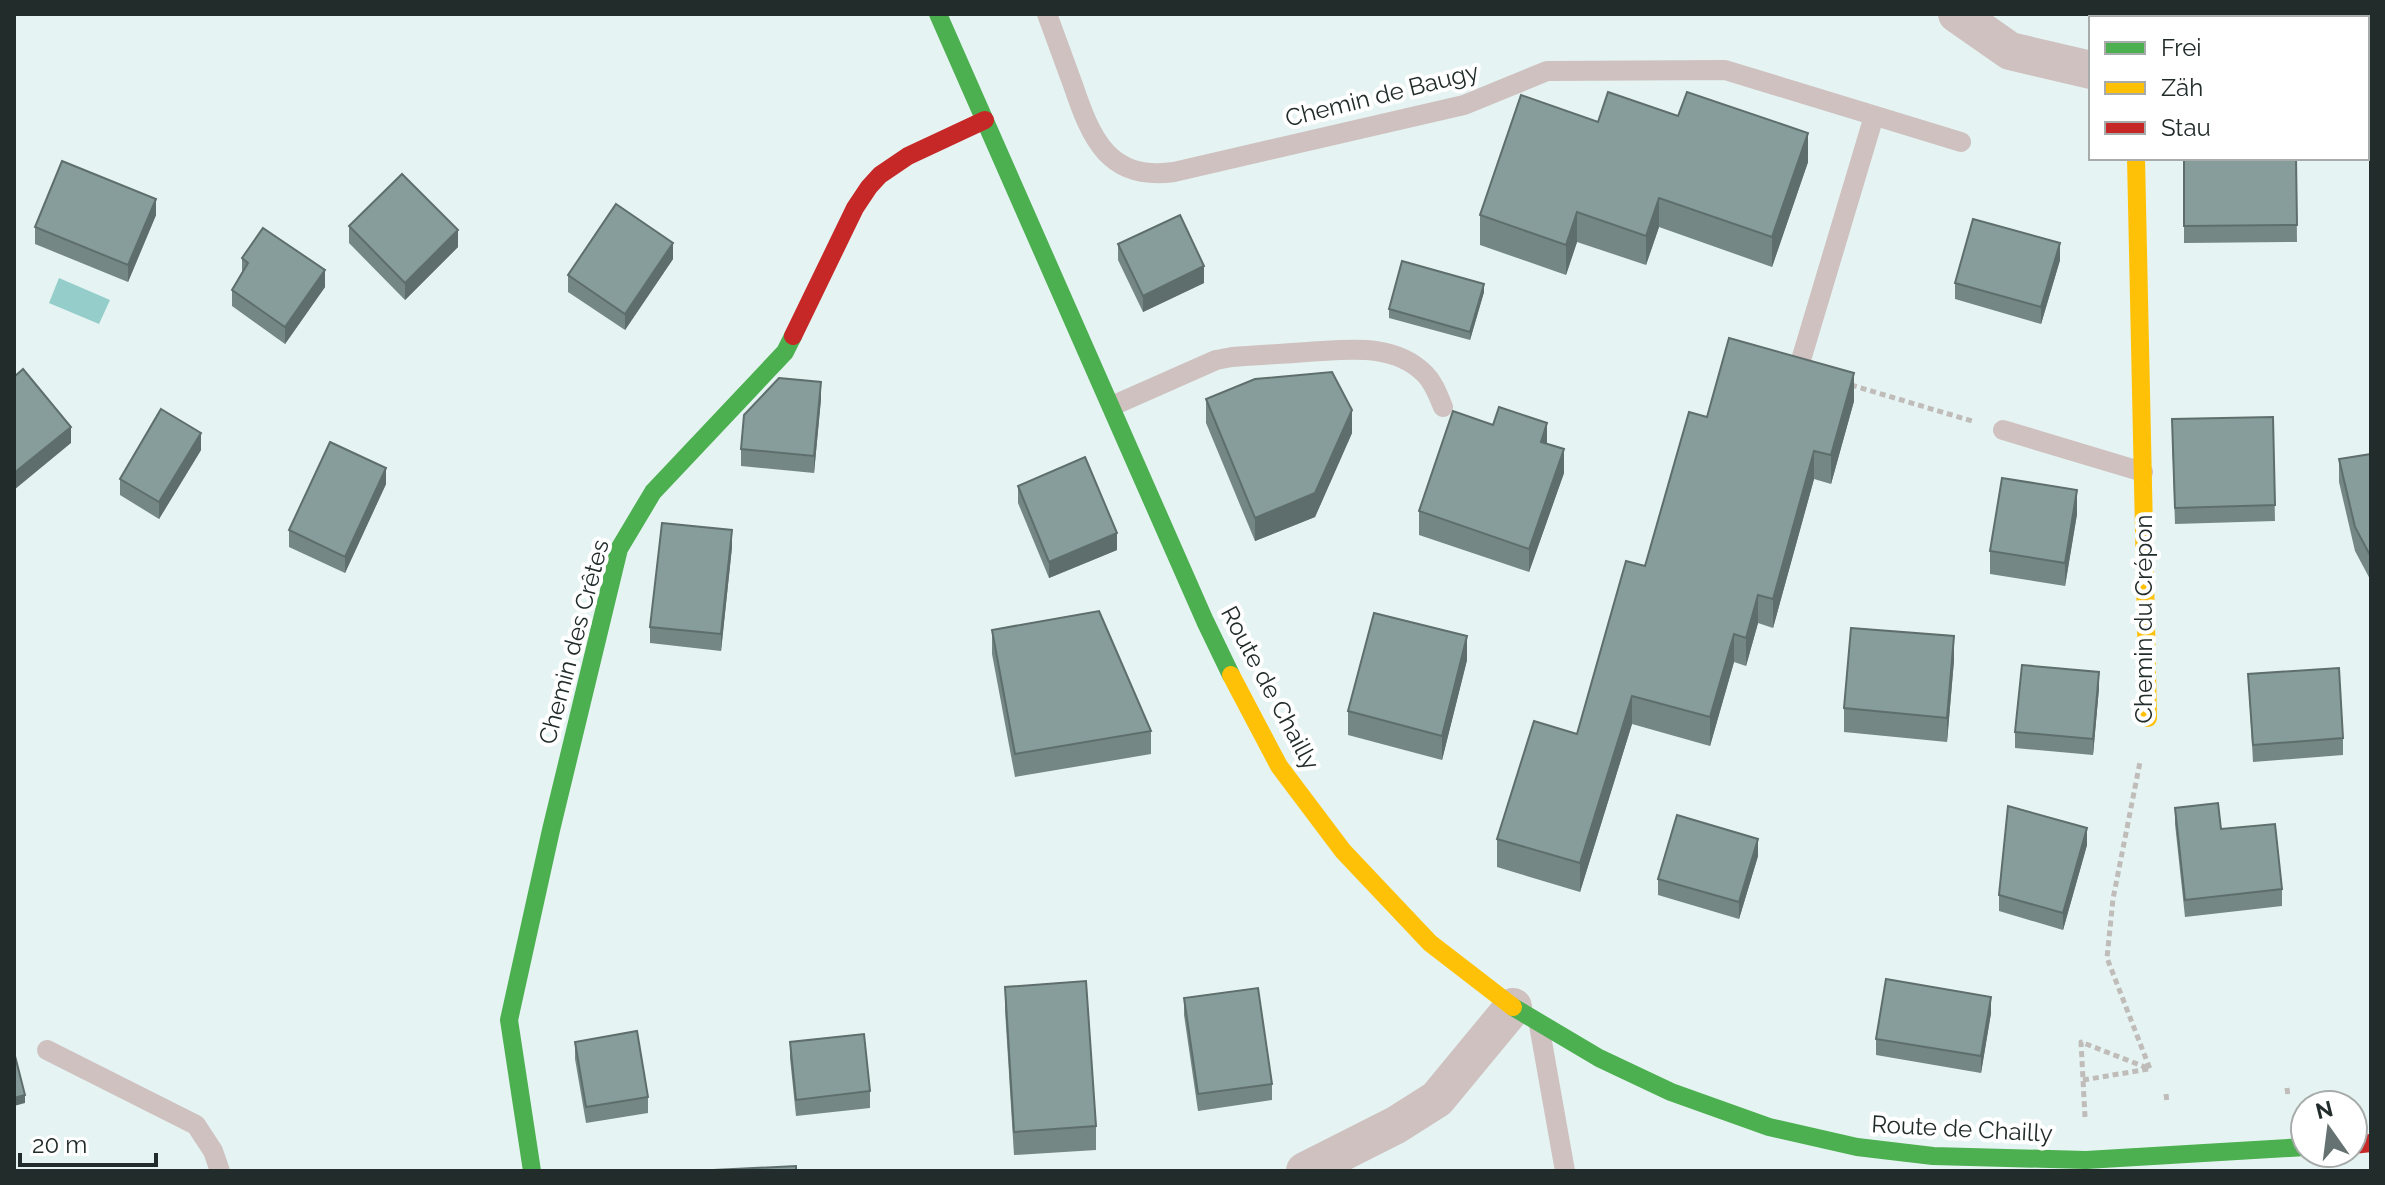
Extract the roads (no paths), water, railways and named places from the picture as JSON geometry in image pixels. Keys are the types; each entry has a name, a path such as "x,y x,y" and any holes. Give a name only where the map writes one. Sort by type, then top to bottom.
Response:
{"main road":[{"name":"Route de Chailly","path":"938,14 1205,621 1279,766 1343,851 1430,943 1525,1014 1599,1058 1663,1088 1769,1127 1857,1147 1933,1156 2086,1160 2289,1148"},
{"name":"Chemin des Crêtes","path":"532,1171 509,1020 619,549 653,492 785,352 855,208 869,187 890,168 912,155 985,120"},
{"name":"Chemin du Crépon","path":"2136,160 2148,718"}],"street":[{"path":"1957,14 2010,51 2089,70"},
{"path":"1305,1171 1396,1125 1437,1099 1525,1014"}],"lane":[{"name":"Chemin de Baugy","path":"1047,14 1087,126 1098,145 1113,159 1133,170 1152,175 1464,105 1547,71 1725,70 1961,142"},
{"path":"1798,370 1874,116"},
{"path":"1112,406 1216,360 1364,349 1397,355 1413,365 1426,375 1443,407"},
{"path":"2003,430 2143,472"},
{"path":"1525,1014 1565,1171"},
{"path":"47,1050 196,1125 213,1151 220,1171"}],"water":[{"path":"59,278 110,300 99,324 49,303"}]}
